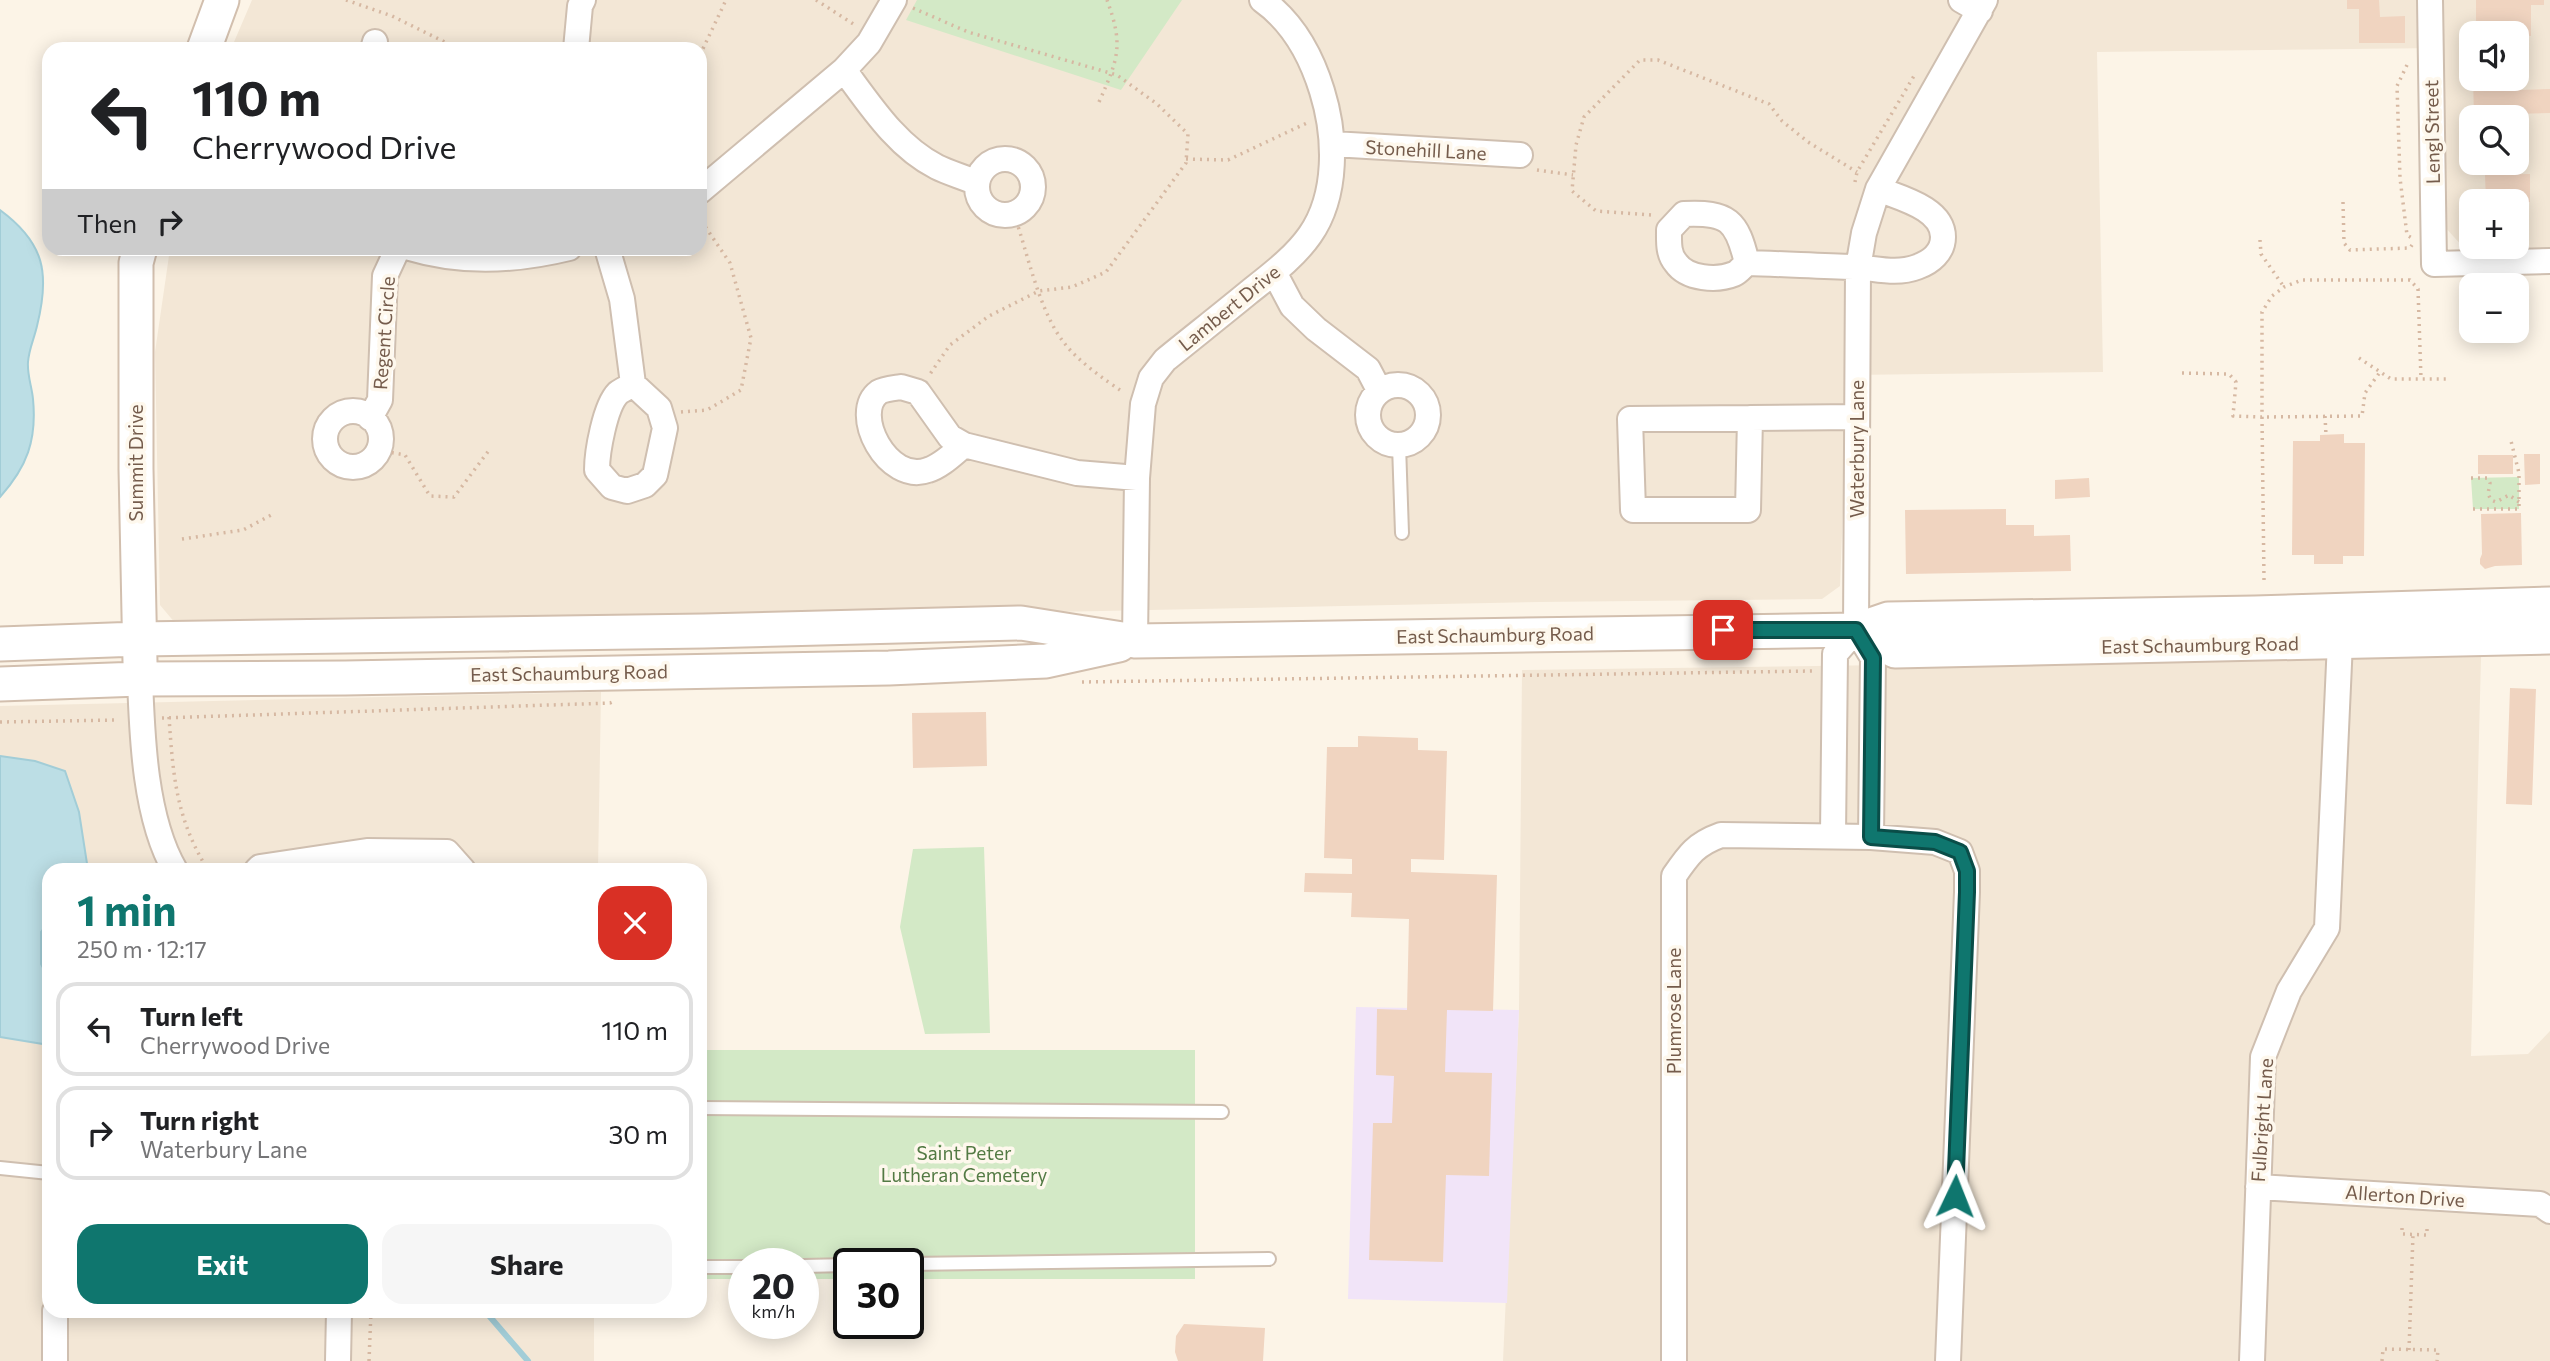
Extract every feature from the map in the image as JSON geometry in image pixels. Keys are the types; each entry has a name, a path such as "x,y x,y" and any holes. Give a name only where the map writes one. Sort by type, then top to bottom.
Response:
{"main road":[{"path":"207,42 222,0"},
{"name":"Summit Drive","path":"138,256 135,469 140,678"},
{"name":"East Schaumburg Road","path":"0,644 139,639 704,631 1021,623 1135,641 1856,630 1888,619 2255,613 2550,604"},
{"name":"East Schaumburg Road","path":"1856,630 1895,651 2550,636"},
{"name":"East Schaumburg Road","path":"0,684 140,678 345,678 889,668 1046,662 1135,641"}],"street":[{"name":"Lengl Street","path":"2430,0 2434,264 2550,261"},
{"path":"576,42 577,2"},
{"path":"707,185 844,70 902,3"},
{"name":"Lambert Drive","path":"1135,641 1137,478 1143,404 1150,378 1164,360 1274,272 1310,236 1324,209 1333,144 1329,115 1318,78 1302,43 1278,4"},
{"name":"Waterbury Lane","path":"1871,837 1873,658 1856,630 1858,268 1864,233 1878,189 1976,4"},
{"path":"844,70 901,142 935,167 977,183"},
{"name":"Stonehill Lane","path":"1333,144 1520,155"},
{"path":"1011,160 1019,164 1031,177 1032,195 1028,203 1014,214 998,214 984,206 979,199 977,183 986,167 993,162 1011,160"},
{"path":"1747,263 1735,227 1725,217 1710,213 1684,214 1670,230 1670,250 1676,264 1689,274 1705,277 1737,273 1747,263 1893,272 1916,268 1931,260 1941,249 1943,234 1939,222 1924,208 1878,189"},
{"name":"Regent Circle","path":"370,418 380,400 385,276 394,256"},
{"path":"448,256 497,260 538,256"},
{"path":"609,256 622,299 633,384 659,408 665,428 655,475 645,485 627,491 612,487 597,470 597,458 610,406 618,393 633,384"},
{"path":"1274,272 1292,306 1316,330 1368,369 1379,390"},
{"path":"1398,384 1409,386 1424,399 1428,419 1418,438 1399,445 1381,440 1369,425 1368,406 1379,390 1398,384"},
{"path":"964,445 943,462 926,471 906,471 886,459 870,429 870,404 880,392 901,387 918,392 950,437 964,445 1077,473 1137,478"},
{"name":"Regent Circle","path":"354,411 370,418 380,433 378,450 366,463 348,466 332,458 325,441 326,432 336,417 354,411"},
{"path":"1750,418 1748,510 1633,510 1630,419 1857,417"},
{"path":"1833,835 1835,654 1856,630"},
{"name":"Fulbright Lane","path":"2252,1361 2263,1057 2289,991 2327,928 2340,642"},
{"path":"140,678 141,719 153,819 172,863"},
{"name":"Plumrose Lane","path":"1674,1361 1674,876 1687,856 1702,842 1721,835 1833,835 1935,842 1960,852 1967,871 1948,1361"},
{"path":"287,863 367,851 447,852 457,863"},
{"name":"Allerton Drive","path":"2258,1186 2540,1204 2550,1211"},
{"path":"55,1318 55,1361"},
{"path":"338,1361 339,1318"}],"lane":[{"path":"1399,445 1402,533"},
{"path":"707,1108 1222,1112"},
{"path":"0,1168 42,1172"},
{"path":"924,1264 1269,1259"},
{"path":"707,1268 728,1267"}],"path":[{"path":"346,0 392,16 445,42"},
{"path":"706,42 726,0"},
{"path":"816,0 854,25 869,43"},
{"path":"1099,102 1116,57 1118,35 1107,0"},
{"path":"902,3 968,32 1111,73 1157,104 1188,134 1186,163 1106,272 1072,287 1039,291 989,316 950,345 918,392"},
{"path":"1670,230 1658,215 1596,211 1572,191 1576,145 1584,117 1640,61 1658,60 1769,104 1783,121 1808,142 1857,172"},
{"path":"2343,202 2344,243 2350,250 2410,248 2416,240 2407,234 2400,178 2398,86 2408,63"},
{"path":"1186,159 1228,160 1308,122 1329,115"},
{"path":"1520,155 1532,170 1573,175"},
{"path":"1014,214 1039,291 1052,324 1066,346 1110,383 1143,404"},
{"path":"660,413 707,410 741,390 751,338 730,263 707,229"},
{"path":"2260,240 2261,254 2284,287"},
{"path":"2264,580 2262,312 2272,296 2284,287 2302,280 2410,280 2418,289 2421,379"},
{"path":"2359,358 2391,379 2448,379"},
{"path":"2182,373 2229,374 2236,382 2233,416 2262,417 2362,416 2365,393 2381,373"},
{"path":"2325,416 2326,435"},
{"path":"2473,509 2519,509 2519,473 2511,441"},
{"path":"378,450 405,455 430,496 454,497 491,449"},
{"path":"2471,478 2487,478 2491,500 2496,502 2509,495 2519,503"},
{"path":"182,539 243,530 275,513"},
{"path":"1076,682 1835,671"},
{"path":"204,863 195,846 175,791 169,717 610,703 622,698"},
{"path":"0,722 115,720"},
{"path":"2402,1227 2402,1234 2427,1235 2427,1229"},
{"path":"2409,1350 2413,1234"},
{"path":"369,1361 371,1318"},
{"path":"2382,1361 2383,1349 2438,1350 2437,1361"}],"shaded area":[{"path":"252,0 2550,0 2550,248 2529,248 2529,189 2459,189 2459,242 2444,226 2439,48 2097,52 2103,372 1848,375 1840,586 1822,599 1540,602 181,630 160,605 155,352 169,256 707,256 707,42 234,42"},
{"path":"2481,657 2471,1056 2528,1054 2550,1031 2550,1361 1503,1361 1519,1010 1522,670"},
{"path":"601,692 598,863 42,863 42,1318 594,1318 594,1361 0,1361 0,706"},
{"path":"1356,1007 1519,1010 1507,1303 1348,1299"}],"green space":[{"path":"917,0 1182,0 1121,90 906,20"},
{"path":"2519,477 2519,509 2473,509 2471,478"},
{"path":"984,847 990,1033 925,1034 900,927 913,849"},
{"name":"Saint Peter Lutheran Cemetery","path":"707,1050 1195,1050 1195,1279 924,1279 924,1248 833,1248 833,1279 819,1279 819,1248 728,1248 728,1279 707,1279"}],"water":[{"path":"0,210 15,222 35,247 43,275 43,291 28,362 34,414 31,440 23,464 0,497"},
{"path":"0,756 35,761 65,771 79,812 87,863 42,863 42,1044 0,1037"}],"building":[{"path":"2347,0 2379,0 2380,17 2405,16 2405,43 2359,43 2359,9 2347,9"},
{"path":"2476,0 2544,0 2544,5 2531,5 2531,36 2529,21 2476,21"},
{"path":"2550,89 2550,113 2529,114 2529,105 2474,105 2473,91"},
{"path":"2529,174 2530,202 2529,189 2486,189 2485,175"},
{"path":"2344,434 2344,443 2365,443 2364,556 2343,556 2343,564 2314,564 2314,555 2292,555 2293,441 2320,441 2320,435"},
{"path":"2524,454 2540,454 2540,484 2525,485"},
{"path":"2478,455 2513,455 2513,474 2478,474"},
{"path":"2089,478 2090,497 2055,499 2055,480"},
{"path":"2006,509 2006,525 2034,525 2034,536 2070,535 2071,571 1906,574 1905,510"},
{"path":"2521,513 2522,565 2485,569 2480,564 2481,514"},
{"path":"2510,688 2536,689 2532,805 2506,804"},
{"path":"986,712 987,766 913,768 912,713"},
{"path":"1358,736 1418,738 1418,750 1447,751 1444,860 1411,859 1411,872 1497,875 1493,1011 1447,1010 1445,1072 1492,1073 1489,1176 1446,1175 1443,1262 1369,1260 1373,1123 1392,1123 1394,1076 1376,1075 1377,1009 1407,1010 1409,919 1351,917 1352,893 1304,892 1305,873 1352,874 1352,859 1324,858 1327,747 1358,747"},
{"path":"1184,1324 1265,1328 1263,1361 1178,1361 1175,1352 1176,1336"}],"waterway":[{"path":"491,1318 528,1361"}],"route":[{"path":"1723,630 1856,630 1873,658 1871,837 1935,842 1960,852 1967,871 1967,892 1955,1196"}]}
